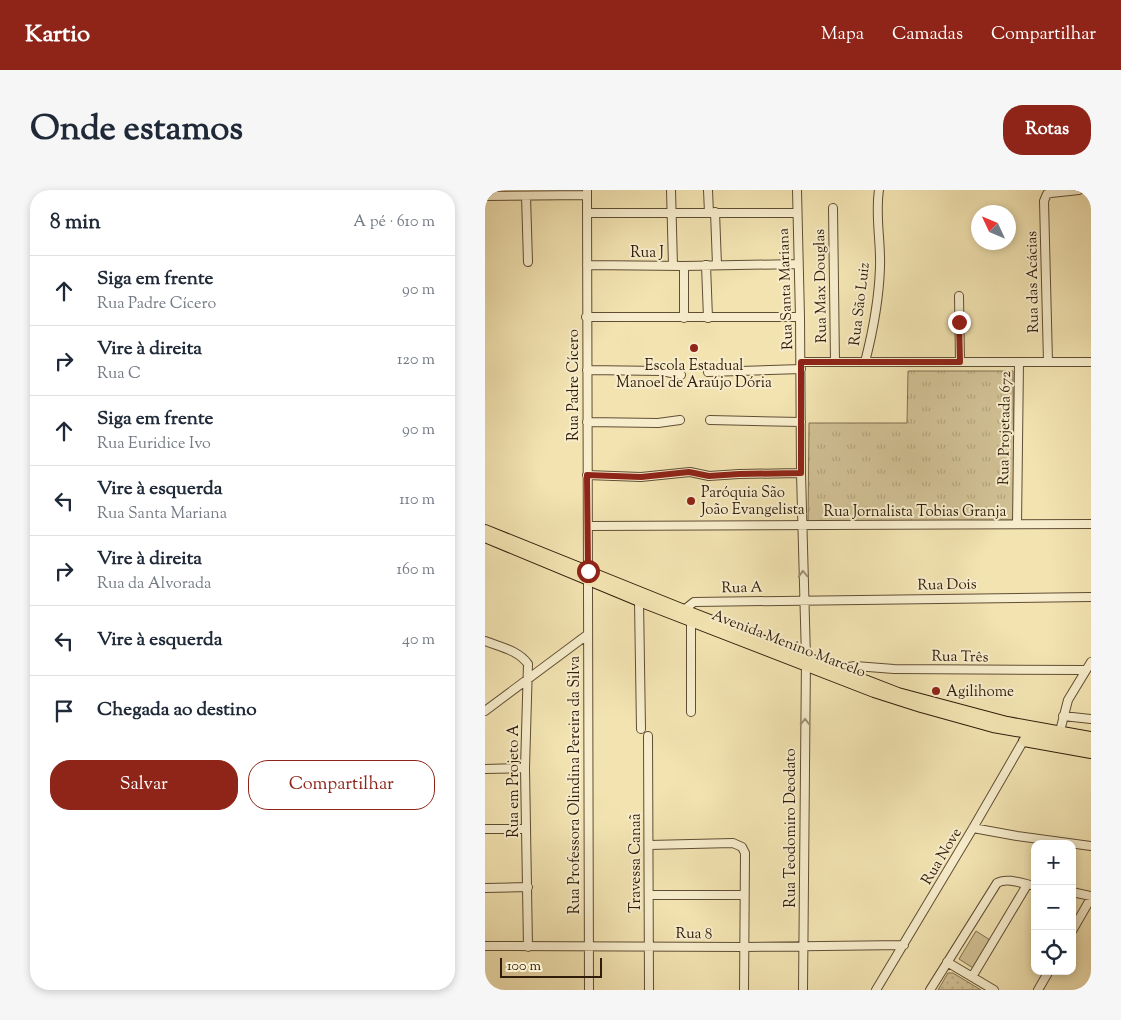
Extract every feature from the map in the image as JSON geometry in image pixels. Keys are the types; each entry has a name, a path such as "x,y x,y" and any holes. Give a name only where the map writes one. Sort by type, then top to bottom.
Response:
{"main road":[{"name":"Avenida Menino Marcelo","path":"485,530 588,575 639,601 806,662 834,669 898,693 1007,722 1061,731 1089,743"},
{"name":"Avenida Menino Marcelo","path":"485,537 684,610 806,662 921,707 1026,737 1089,743"},
{"path":"1026,737 1091,753"}],"street":[{"path":"671,190 673,266"},
{"path":"708,190 717,265"},
{"name":"Rua Santa Mariana","path":"797,190 806,662"},
{"name":"Rua São Luiz","path":"865,362 872,334 880,266 877,219 879,190"},
{"name":"Rua das Acácias","path":"1048,362 1044,201 1047,194 1079,190"},
{"path":"485,196 527,196 587,192"},
{"name":"Rua Padre Cícero","path":"587,192 588,575"},
{"path":"527,196 528,262"},
{"name":"Rua Max Douglas","path":"833,208 835,362"},
{"path":"587,213 797,213"},
{"name":"Rua J","path":"587,265 798,264"},
{"path":"706,265 708,318"},
{"path":"683,266 684,318"},
{"path":"959,296 960,362"},
{"path":"586,317 800,317"},
{"path":"709,372 835,362 1091,362"},
{"name":"Rua Projetada 672","path":"1017,524 1019,362"},
{"path":"587,370 662,371 681,375"},
{"path":"587,422 658,423 680,420"},
{"path":"710,420 801,422"},
{"path":"587,475 641,477 689,472 709,476 801,473"},
{"name":"Rua Jornalista Tobias Granja","path":"589,526 1091,524"},
{"name":"Rua Professora Olindina Pereira da Silva","path":"588,575 589,990"},
{"name":"Rua Dois","path":"804,600 1091,597"},
{"name":"Rua A","path":"684,610 694,602 804,600"},
{"path":"639,601 641,729"},
{"path":"691,621 691,712"},
{"path":"485,711 587,635"},
{"name":"Rua em Projeto A","path":"485,641 516,653 524,658 527,664 525,768 528,947"},
{"name":"Rua Teodomiro Deodato","path":"803,990 806,662"},
{"path":"1061,731 1068,700 1091,662"},
{"name":"Rua Três","path":"834,669 855,666 894,669 1086,670"},
{"path":"1063,716 1091,719"},
{"name":"Travessa Canaã","path":"648,736 649,990"},
{"name":"Rua Nove","path":"876,990 1026,737"},
{"path":"485,768 525,768"},
{"path":"973,828 1091,846"},
{"path":"485,829 526,829"},
{"path":"649,845 733,843 742,847 745,853 744,990"},
{"path":"930,990 997,883 1001,880 1031,886 972,977"},
{"path":"485,888 527,887"},
{"path":"1073,930 1091,897 1076,893"},
{"path":"649,895 744,895"},
{"name":"Rua 8","path":"485,946 744,947 904,945"},
{"path":"947,962 994,990"},
{"path":"1038,990 1047,975"}],"green space":[{"path":"908,371 1013,371 1014,520 808,525 809,423 907,423"},
{"path":"976,931 990,940 973,968 959,959"},
{"path":"948,973 953,973 981,990 938,990"}],"place":[{"name":"Escola Estadual Manoel de Araújo Dória","path":"694,348"},
{"name":"Paróquia São João Evangelista","path":"691,501"},
{"name":"Agilihome","path":"936,691"}],"route":[{"path":"588,571 587,475 641,477 679,472 709,476 801,473 801,362 960,362 959,322"}]}
